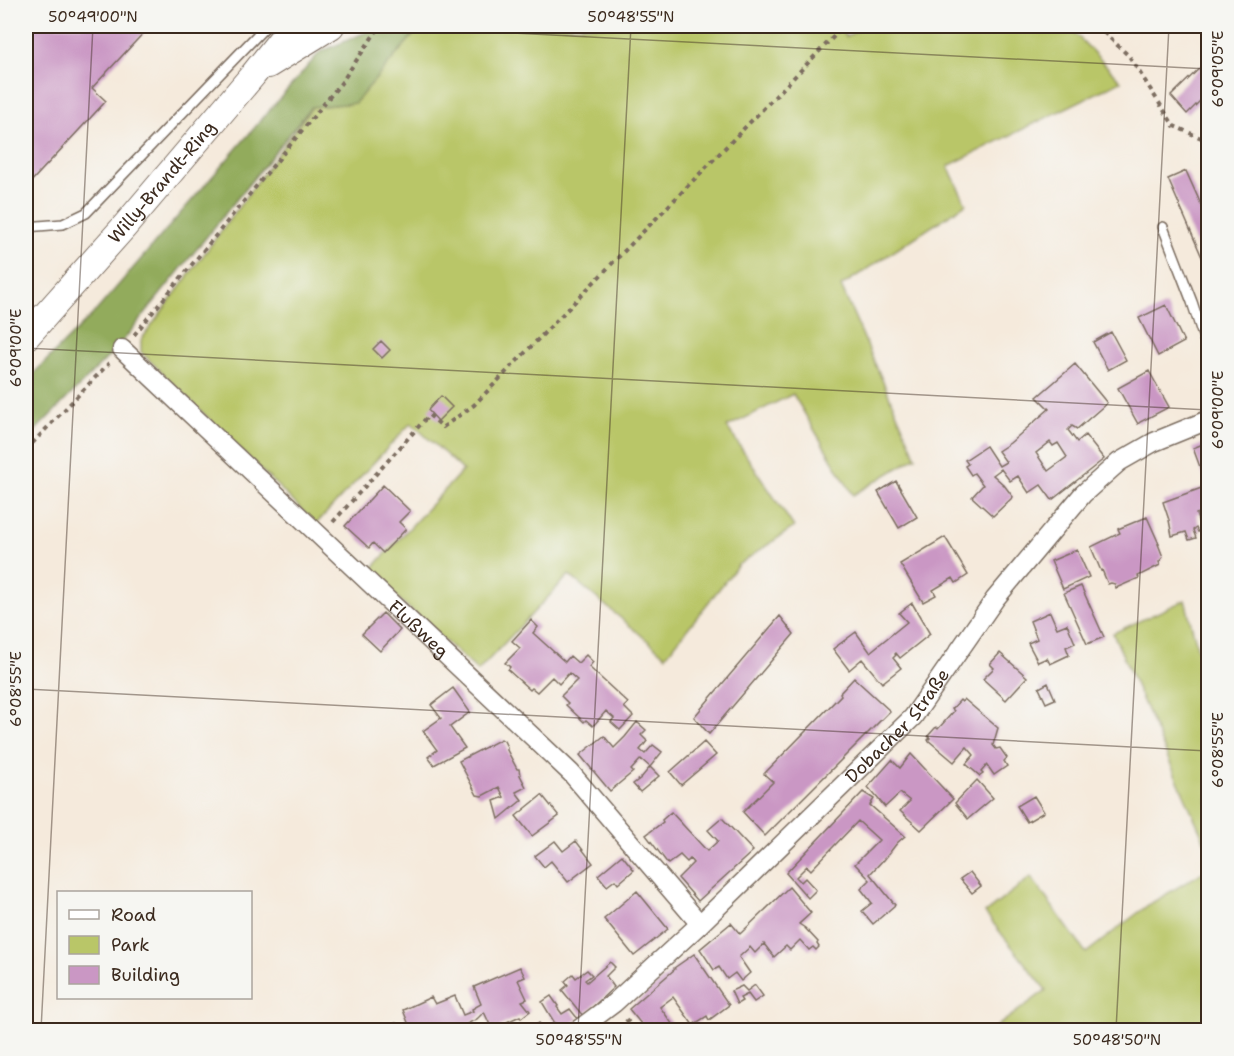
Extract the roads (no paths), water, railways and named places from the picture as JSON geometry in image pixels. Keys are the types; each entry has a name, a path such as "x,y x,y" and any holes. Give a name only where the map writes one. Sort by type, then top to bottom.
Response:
{"main road":[{"path":"269,37 283,26"},
{"name":"Willy-Brandt-Ring","path":"26,337 124,227 253,75 269,37 292,26"},
{"path":"253,75 331,26"}],"street":[{"name":"Flußweg","path":"122,349 571,773 700,924"},
{"name":"Dobacher Straße","path":"578,1030 614,1003 700,924 913,717 995,599 1083,494 1119,462 1154,442 1209,420"}],"lane":[{"path":"26,227 63,224 86,213 269,37"},
{"path":"1163,227 1209,351"}]}
